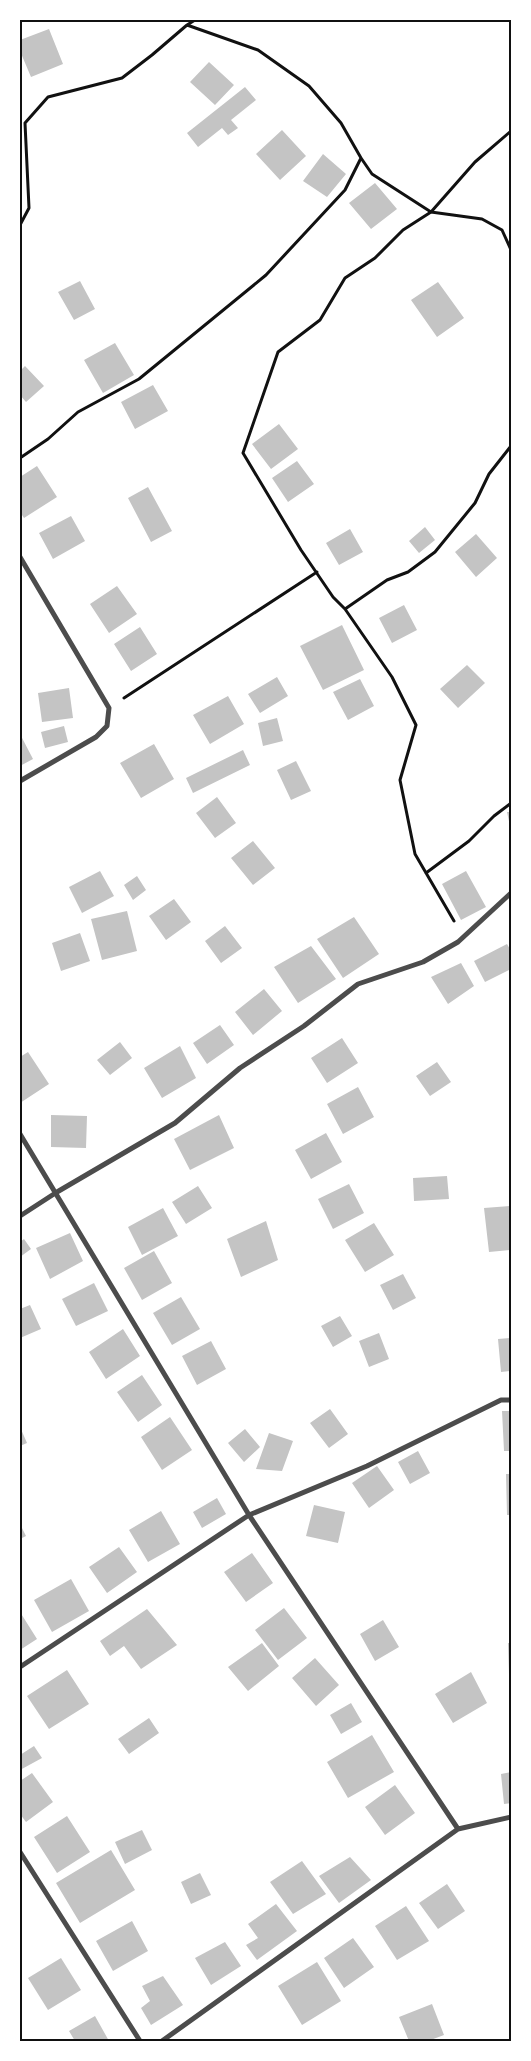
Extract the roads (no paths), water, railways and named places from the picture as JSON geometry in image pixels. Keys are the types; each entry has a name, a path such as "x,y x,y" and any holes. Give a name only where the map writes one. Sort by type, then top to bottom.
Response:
{"street":[{"path":"20,557 109,708 106,726 96,737 20,781"},
{"path":"20,1216 56,1192 175,1123 240,1068 304,1026 358,984 423,962 458,942 511,893"},
{"path":"20,1134 249,1515 458,1829"},
{"path":"20,1667 249,1515 367,1466 501,1400 511,1400"},
{"path":"162,2041 458,1829 511,1817"},
{"path":"20,1852 140,2041"}]}
